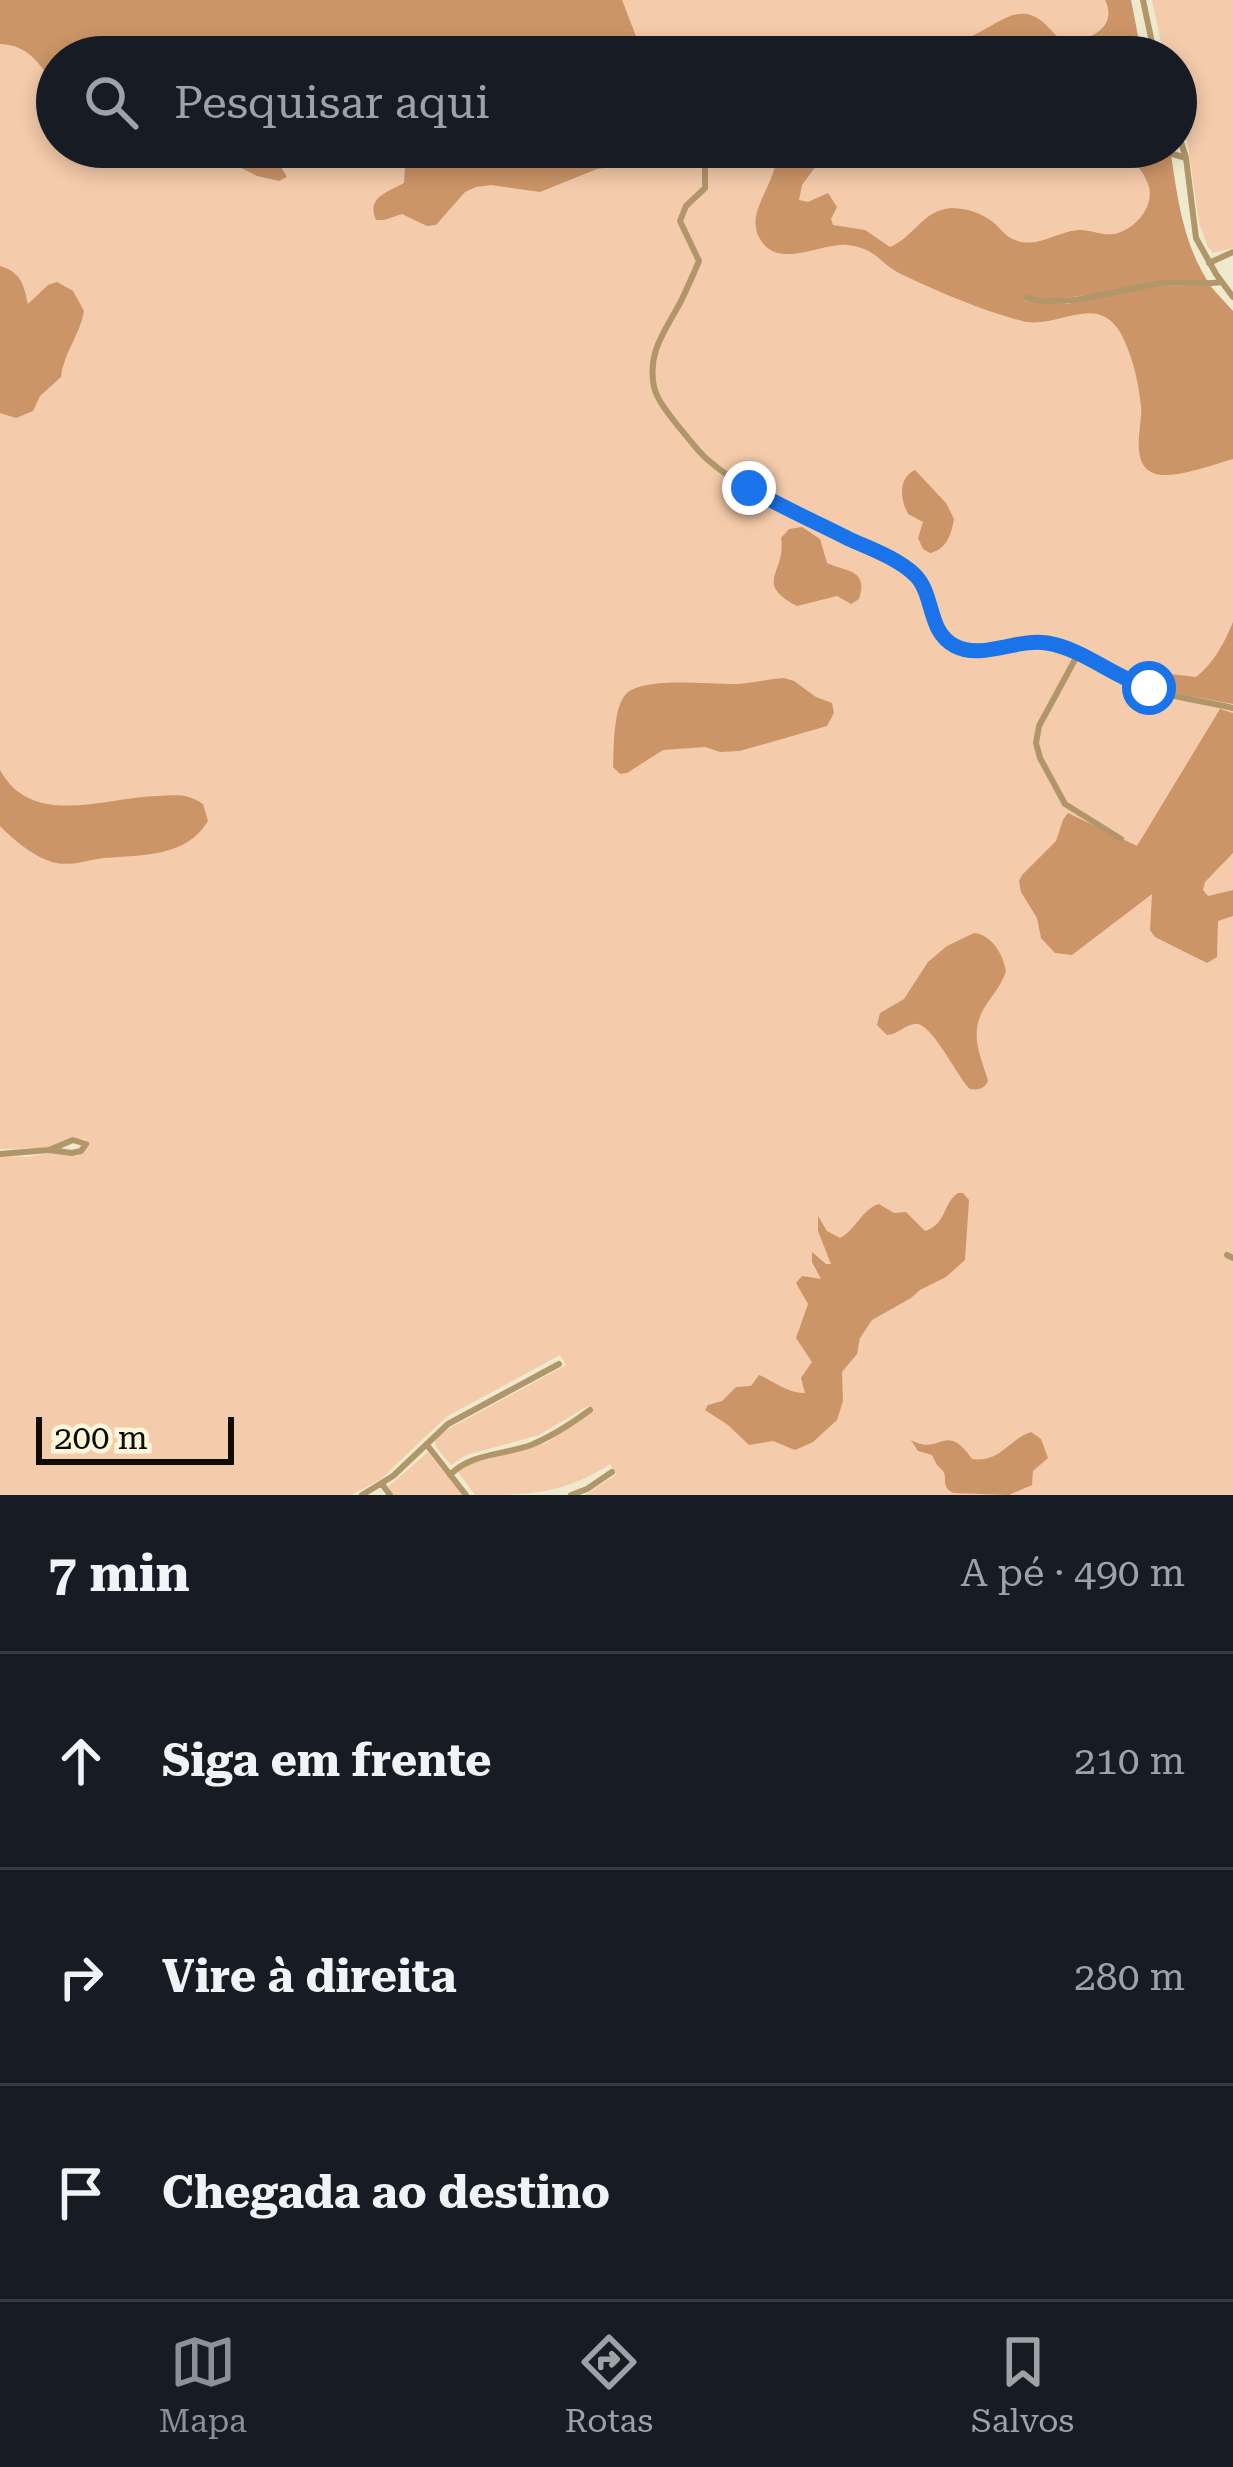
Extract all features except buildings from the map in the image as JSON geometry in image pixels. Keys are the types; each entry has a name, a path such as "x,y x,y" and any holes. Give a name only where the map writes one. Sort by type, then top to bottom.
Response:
{"street":[{"path":"1143,0 1151,36"},
{"path":"1187,168 1193,227 1209,263 1233,297"},
{"path":"705,169 705,188 686,206 680,221 699,261 653,356 655,390 697,449 765,497 911,572 926,590 938,629 952,645 973,650 1033,641 1060,646 1138,685 1233,708"},
{"path":"1209,263 1233,252"},
{"path":"1026,298 1054,302 1159,283 1221,283"},
{"path":"1078,654 1039,726 1036,743 1065,804 1121,838"},
{"path":"0,1154 78,1153 86,1144 74,1140 49,1150"},
{"path":"362,1495 382,1484 459,1417 559,1364"},
{"path":"450,1475 468,1461 548,1438 590,1410"},
{"path":"427,1445 466,1495"},
{"path":"571,1495 612,1472"},
{"path":"382,1484 390,1495"}],"shaded area":[{"path":"0,0 1131,0 1138,36 36,36 36,168 1173,168 1194,255 1233,311 1233,1495 585,1495 617,1474 610,1464 577,1482 545,1491 475,1495 458,1472 470,1464 546,1443 593,1412 588,1406 539,1435 466,1455 451,1465 435,1440 566,1365 560,1355 446,1417 381,1479 351,1495 0,1495 0,1156 77,1156 88,1142 74,1139 46,1148 0,1149"},
{"path":"0,0 622,0 636,36 36,36 36,61 19,48 0,44"},
{"path":"1105,0 1131,0 1138,36 1088,36 1105,25"},
{"path":"1152,0 1233,0 1233,248 1213,253 1199,223 1191,168 1197,168 1197,36 1160,36"},
{"path":"1027,14 1057,36 971,36 1007,17"},
{"path":"241,168 282,168 287,177 279,181"},
{"path":"405,168 603,168 540,192 476,187 465,192 436,225 427,226 402,214 376,220 376,201 404,183"},
{"path":"774,168 815,168 802,185 799,200 808,202 828,193 837,207 833,225 865,230 890,247 925,219 951,208 979,214 1023,242 1078,230 1122,232 1146,210 1150,195 1139,168 1173,168 1187,236 1208,282 1160,281 1054,299 1026,296 1024,301 1067,304 1156,286 1210,286 1233,311 1233,459 1170,475 1146,468 1139,452 1141,406 1133,365 1119,331 1103,316 1022,321 917,282 858,247 838,245 791,254 770,250 757,233 756,216"},
{"path":"0,266 20,280 28,304 57,282 73,291 84,311 61,377 40,396 33,411 16,418 0,413"},
{"path":"915,470 946,503 954,519 947,540 930,553 918,538 923,522 908,514 903,502 903,483"},
{"path":"802,527 820,539 827,563 858,577 859,599 851,604 837,596 797,606 776,590 781,538 789,529"},
{"path":"1233,622 1233,704 1164,691 1137,680 1162,673 1196,677 1218,652"},
{"path":"784,678 832,703 834,713 827,726 740,751 663,750 627,773 620,774 613,767 619,708 635,688"},
{"path":"1220,709 1233,713 1233,853 1203,890 1208,896 1233,890 1233,916 1218,921 1217,957 1207,963 1155,937 1150,930 1152,894 1072,955 1055,953 1041,938 1037,918 1021,892 1022,875 1056,841 1068,813 1137,846"},
{"path":"0,770 14,788 50,804 182,795 203,804 208,821 188,842 162,852 56,863 33,853 0,826"},
{"path":"974,933 996,946 1006,971 978,1025 977,1043 988,1081 970,1089 921,1025 887,1035 877,1025 880,1013 904,999 928,962"},
{"path":"958,1193 969,1200 965,1260 946,1277 872,1320 860,1338 857,1354 842,1372 843,1401 837,1420 813,1442 795,1450 773,1441 749,1445 705,1410 736,1387 751,1386 759,1375 805,1393 801,1378 812,1362 796,1338 808,1304 796,1283 802,1276 821,1279 812,1252 831,1264 818,1231 818,1216 827,1231 840,1238 879,1204 894,1213 906,1212 925,1231 937,1224"},
{"path":"1031,1432 1041,1439 1048,1458 1033,1471 1032,1485 1009,1495 953,1493 932,1455 918,1451 911,1440 929,1445 949,1440 972,1459 982,1459"},
{"path":"428,1452 462,1495 393,1495 388,1487"}],"route":[{"path":"749,488 911,572 926,590 938,629 957,647 973,650 1050,643 1149,688"}]}
